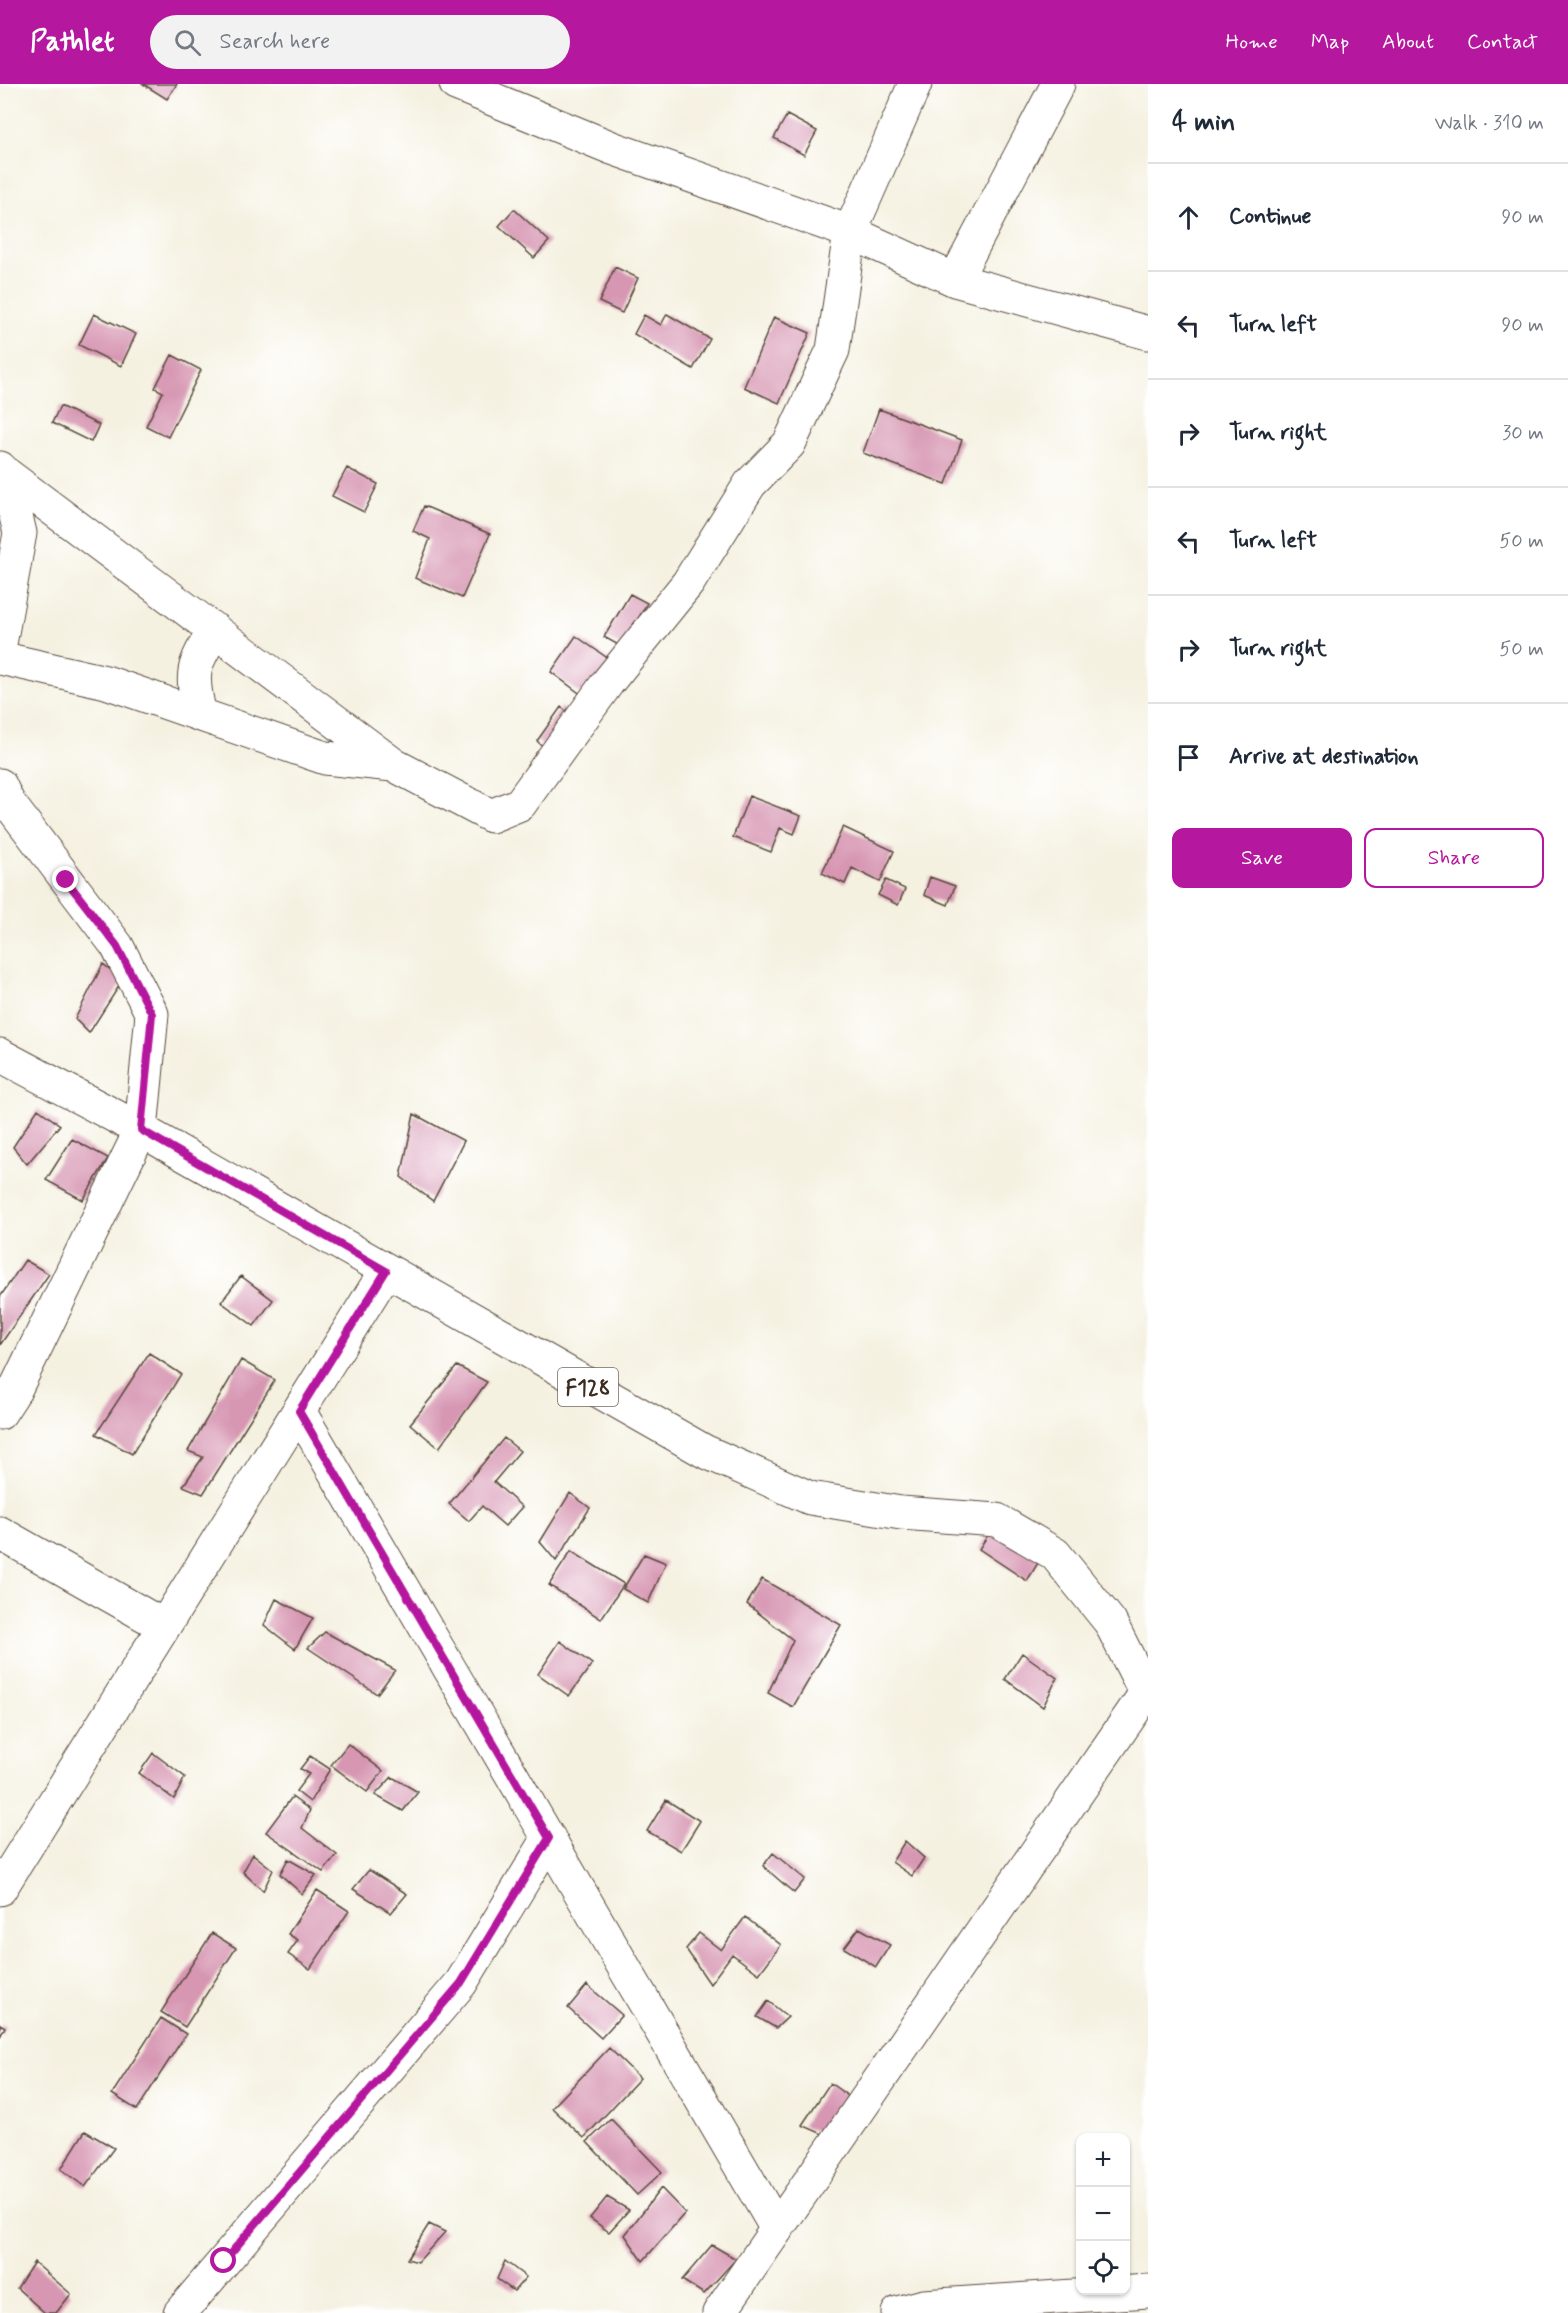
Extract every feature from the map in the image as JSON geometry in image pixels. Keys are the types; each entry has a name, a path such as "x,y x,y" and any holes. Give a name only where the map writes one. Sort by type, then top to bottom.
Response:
{"street":[{"path":"456,84 612,148 850,232 955,280 1148,333"},
{"path":"3,471 394,765 491,816 520,804 608,682 688,583 750,484 789,444 833,350 850,232 915,84"},
{"path":"955,280 1058,84"},
{"path":"0,644 20,533 3,471"},
{"path":"200,715 192,684 197,658 215,630"},
{"path":"0,658 106,682 325,758 394,765"},
{"path":"0,1413 15,1390 141,1130 152,1014 117,946 3,796"},
{"name":"F128","path":"2,1060 141,1130 705,1451 810,1498 901,1513 997,1520 1055,1554 1110,1623 1147,1695"},
{"path":"0,1889 386,1271"},
{"path":"299,1411 777,2229"},
{"path":"0,1533 164,1626"},
{"path":"719,2313 1147,1695"},
{"path":"180,2313 461,1983 549,1838"},
{"path":"898,2313 924,2306 1148,2291"}],"building":[{"path":"143,84 177,84 167,99"},
{"path":"787,115 817,131 804,155 774,138"},
{"path":"514,209 549,241 534,258 499,226"},
{"path":"615,267 638,278 622,313 599,302"},
{"path":"94,314 136,334 121,366 79,345"},
{"path":"667,314 710,339 693,369 634,334 644,315 661,325"},
{"path":"774,317 810,333 779,403 744,387"},
{"path":"172,355 201,370 168,437 146,426 163,392 155,388"},
{"path":"60,406 99,425 91,442 52,423"},
{"path":"879,409 962,440 946,484 863,453"},
{"path":"347,468 378,484 364,512 332,496"},
{"path":"424,506 490,534 462,598 415,578 430,539 413,531"},
{"path":"630,594 647,603 622,647 604,637"},
{"path":"576,636 613,662 586,698 551,672"},
{"path":"561,707 579,722 555,758 537,741"},
{"path":"749,796 801,816 794,834 780,828 771,852 733,837"},
{"path":"843,827 894,851 880,882 852,868 845,884 822,873"},
{"path":"930,877 955,886 948,905 924,895"},
{"path":"886,880 905,889 898,905 878,895"},
{"path":"103,964 123,980 89,1033 75,1019"},
{"path":"38,1109 60,1125 27,1164 13,1147"},
{"path":"414,1114 464,1141 433,1201 401,1177"},
{"path":"72,1139 108,1158 83,1200 46,1180"},
{"path":"25,1260 49,1274 0,1345 0,1297"},
{"path":"241,1276 273,1300 254,1326 221,1302"},
{"path":"149,1353 181,1374 132,1454 96,1434"},
{"path":"241,1360 275,1380 203,1494 183,1486 203,1457 188,1451"},
{"path":"457,1366 487,1382 439,1448 410,1424"},
{"path":"504,1438 520,1451 494,1482 522,1507 505,1526 482,1506 469,1521 449,1504"},
{"path":"570,1493 590,1508 556,1561 540,1542"},
{"path":"993,1527 1041,1558 1027,1581 979,1549"},
{"path":"571,1551 624,1584 601,1619 549,1585"},
{"path":"644,1554 666,1563 648,1603 623,1589"},
{"path":"762,1579 841,1625 793,1707 768,1693 793,1640 747,1604"},
{"path":"276,1599 313,1618 295,1649 264,1625"},
{"path":"325,1632 395,1670 377,1694 308,1648"},
{"path":"560,1641 592,1664 569,1696 538,1674"},
{"path":"1022,1653 1057,1678 1043,1707 1005,1679"},
{"path":"348,1744 383,1771 367,1792 331,1765"},
{"path":"153,1753 185,1777 174,1799 139,1773"},
{"path":"310,1756 330,1769 310,1802 296,1791 309,1774 300,1769"},
{"path":"392,1777 418,1792 403,1811 375,1795"},
{"path":"292,1797 310,1810 302,1828 337,1855 323,1872 266,1832"},
{"path":"666,1800 700,1821 681,1851 647,1831"},
{"path":"905,1841 924,1858 912,1876 892,1862"},
{"path":"773,1853 805,1879 794,1893 763,1866"},
{"path":"253,1854 273,1870 263,1891 243,1872"},
{"path":"288,1859 316,1875 302,1894 280,1874"},
{"path":"369,1870 407,1894 391,1913 353,1889"},
{"path":"317,1890 349,1911 310,1969 288,1954 298,1940 288,1934"},
{"path":"745,1917 781,1945 759,1974 732,1954 710,1984 686,1949 699,1933 721,1950"},
{"path":"859,1928 890,1945 876,1967 844,1948"},
{"path":"212,1933 236,1948 185,2027 161,2012"},
{"path":"587,1985 622,2015 601,2038 568,2008"},
{"path":"768,2001 788,2017 776,2028 757,2017"},
{"path":"161,2018 186,2034 137,2110 112,2094"},
{"path":"0,2024 5,2027 0,2037"},
{"path":"609,2048 640,2078 584,2138 552,2108"},
{"path":"830,2083 848,2096 827,2136 802,2125"},
{"path":"611,2119 662,2172 637,2195 587,2142"},
{"path":"85,2131 114,2148 85,2187 61,2169"},
{"path":"661,2188 685,2213 643,2261 625,2235"},
{"path":"607,2197 629,2210 609,2232 590,2218"},
{"path":"429,2224 445,2232 418,2262 407,2259"},
{"path":"712,2245 736,2259 704,2294 682,2280"},
{"path":"505,2261 526,2277 514,2291 497,2279"},
{"path":"34,2262 71,2294 56,2313 45,2313 17,2288"}],"route":[{"path":"66,880 117,946 152,1014 141,1130 386,1271 299,1411 549,1838 461,1983 224,2261"}]}
